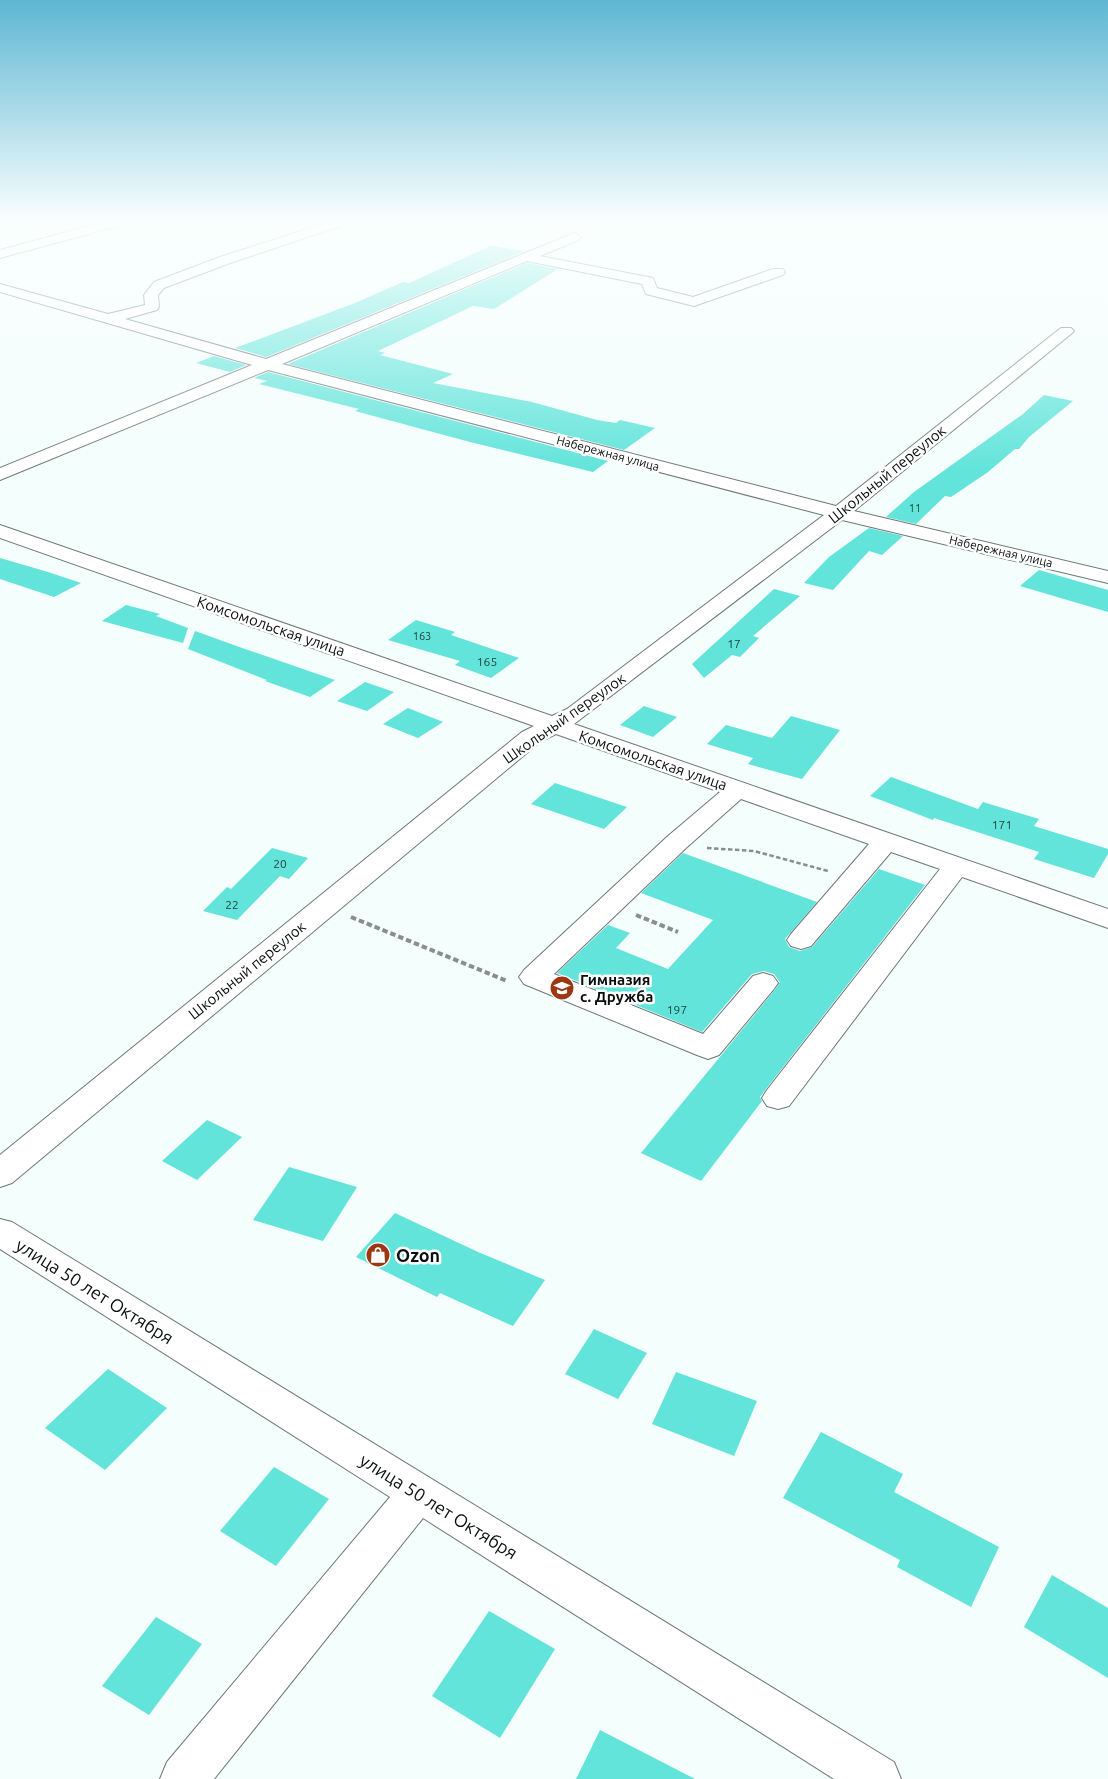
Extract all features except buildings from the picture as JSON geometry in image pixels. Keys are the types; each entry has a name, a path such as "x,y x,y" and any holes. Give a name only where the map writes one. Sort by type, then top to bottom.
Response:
{"street":[{"name":"Набережная улица","path":"60,304 268,364 839,513 1108,577"},
{"path":"112,318 152,307 152,304"},
{"path":"0,475 412,304"},
{"name":"Школьный переулок","path":"0,1174 531,737 575,714 839,513 1066,331"},
{"name":"Комсомольская улица","path":"0,531 552,726 1108,919"},
{"path":"738,790 677,842 534,977 708,1048 763,983"},
{"path":"801,940 886,841"},
{"path":"778,1098 956,866"},
{"name":"улица 50 лет Октября","path":"0,1232 877,1779"},
{"path":"184,1779 418,1493"}],"path":[{"path":"677,842 716,849 754,851 854,878"},
{"path":"610,905 678,932"},
{"path":"344,915 522,987 534,977"}],"place":[{"name":"Гимназия с. Дружба","path":"562,988"},
{"name":"Ozon","path":"378,1255"}]}
